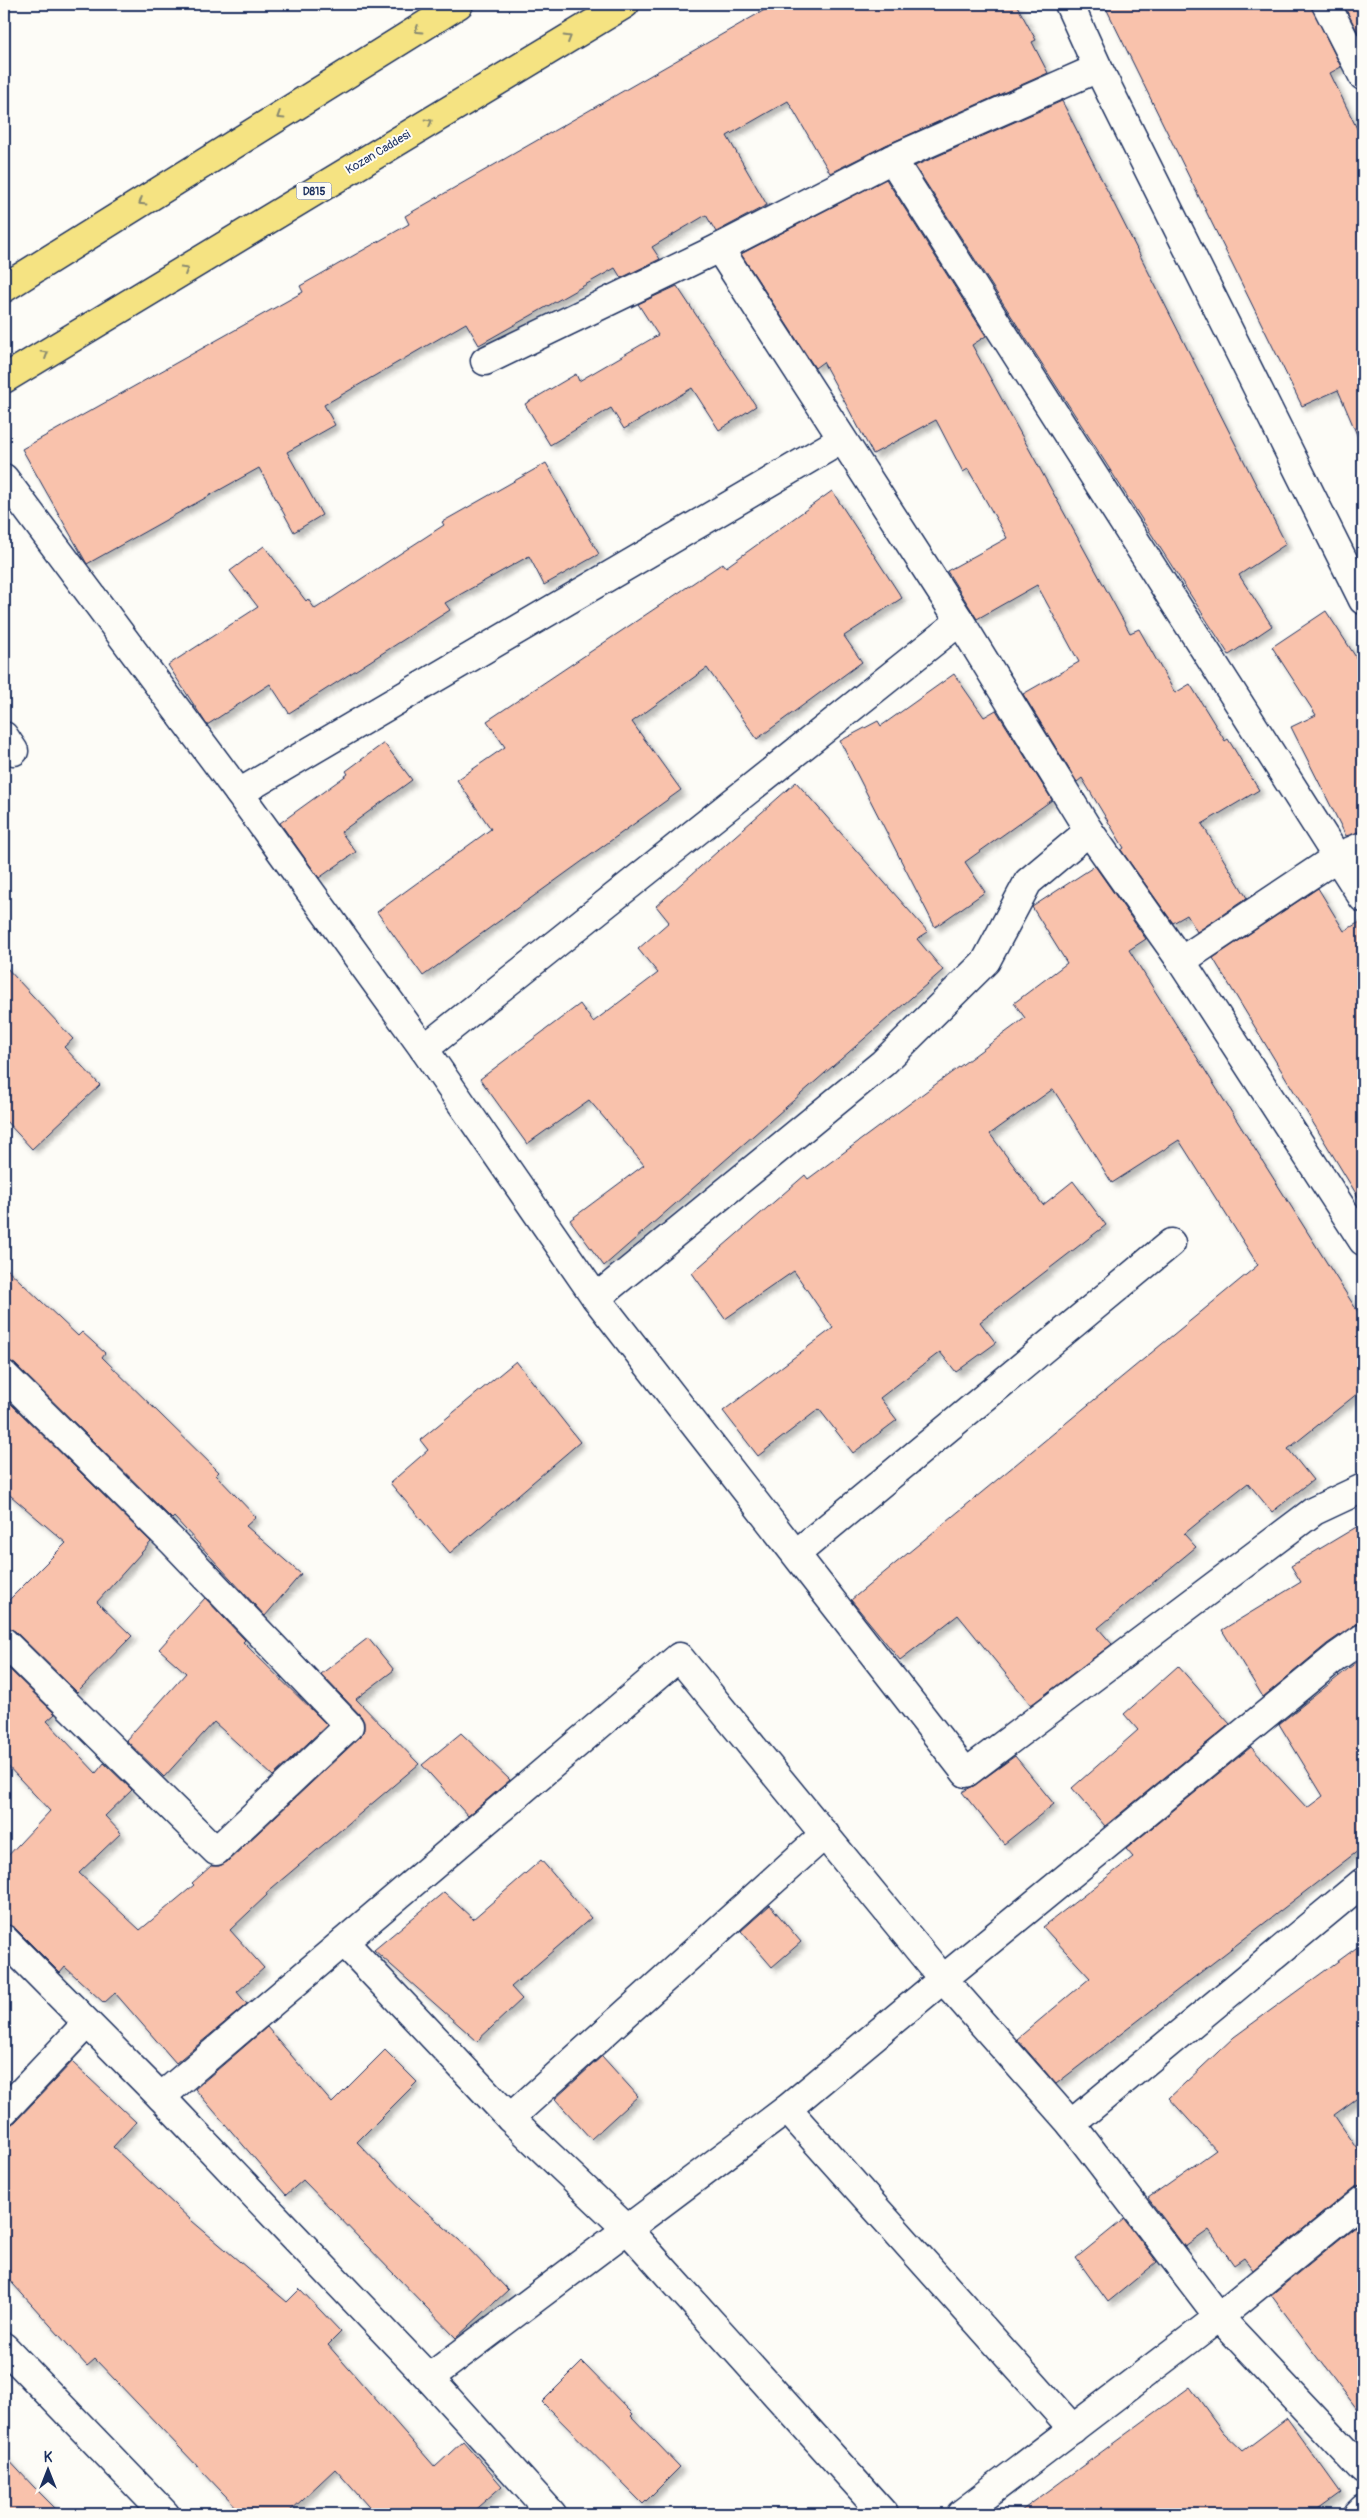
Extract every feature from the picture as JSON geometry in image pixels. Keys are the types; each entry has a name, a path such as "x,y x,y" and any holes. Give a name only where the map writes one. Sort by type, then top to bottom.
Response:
{"highway":[{"path":"4,288 459,4"},
{"name":"Kozan Caddesi","path":"4,379 625,4"}],"street":[{"path":"1070,4 1098,68 1356,566 1363,600"},
{"path":"1326,4 1363,76"},
{"path":"485,361 719,248 892,159 1098,68"},
{"path":"892,159 1363,898"},
{"path":"719,248 841,440 960,621 1089,831 1181,961 1363,1241"},
{"path":"240,793 841,440"},
{"path":"4,478 240,793 424,1049 596,1298 966,1773 1314,1511 1363,1488"},
{"path":"424,1049 960,621"},
{"path":"596,1298 883,1063 986,961 1028,882 1089,831"},
{"path":"1181,961 1337,858 1363,846"},
{"path":"797,1554 1171,1243"},
{"path":"4,1375 174,1544 349,1726 216,1850 4,1642"},
{"path":"429,2378 787,2109 1336,1657 1363,1638"},
{"path":"162,2097 679,1657 943,1979 1071,2124 1219,2317 1363,2470"},
{"path":"510,2118 824,1834"},
{"path":"1071,2124 1363,1882"},
{"path":"4,1939 86,2024 162,2097 429,2378 549,2513"},
{"path":"344,1942 510,2118 628,2230 884,2514"},
{"path":"4,2111 86,2024"},
{"path":"787,2109 1074,2429"},
{"path":"961,2514 1219,2317 1363,2200"},
{"path":"4,2346 165,2514"},
{"path":"1358,2514 1363,2509"}],"building":[{"path":"775,4 1016,4 1036,40 1032,42 1048,73 886,145 830,173 788,101 727,136 767,205 716,232 706,215 652,247 660,259 621,278 615,268 479,345 466,323 324,405 335,425 287,452 322,515 294,532 259,468 87,564 22,449 303,292 300,286 409,224 405,216"},
{"path":"1104,4 1310,4 1341,67 1330,73 1363,141 1363,449 1338,390 1302,406"},
{"path":"1343,4 1363,4 1363,42"},
{"path":"1062,101 1286,544 1239,575 1272,626 1229,655 915,166"},
{"path":"886,179 986,336 972,345 1130,633 1139,629 1175,693 1190,684 1225,741 1228,739 1259,790 1202,824 1247,898 1197,932 1187,915 1173,923 1121,850 1124,848 1082,778 1077,782 1023,694 1079,662 1037,585 977,619 947,571 1007,538 968,469 963,472 936,420 873,454 823,362 815,368 741,254"},
{"path":"677,286 756,406 719,430 692,388 624,429 611,408 550,445 525,404 576,374 579,381 658,335 638,304"},
{"path":"546,463 599,554 544,585 529,556 445,603 450,610 289,713 270,684 207,725 168,665 258,607 230,571 264,546 306,601 308,599 315,609 444,525 442,522"},
{"path":"832,491 902,598 844,636 862,662 757,739 707,668 632,722 681,790 423,976 377,912 491,829 457,780 505,747 487,721 723,563 726,567"},
{"path":"1326,611 1363,668 1363,831 1346,836 1291,727 1316,715 1272,647"},
{"path":"954,674 984,717 996,710 1052,800 965,862 985,892 935,927 840,741 878,721 881,726"},
{"path":"384,743 412,780 341,832 356,852 319,878 280,823 348,774 346,771"},
{"path":"796,782 928,932 917,939 943,970 604,1266 570,1220 644,1165 589,1100 527,1144 480,1079 580,1004 593,1022 658,973 638,949 669,922 656,906"},
{"path":"1095,866 1146,939 1129,950 1363,1320 1363,1389 1288,1449 1313,1480 1272,1512 1248,1483 1211,1512 1184,1534 1196,1547 1098,1628 1112,1644 1031,1705 958,1615 900,1660 851,1600 1258,1265 1179,1140 1112,1183 1053,1089 990,1134 1043,1205 1073,1181 1106,1225 980,1322 996,1343 956,1372 940,1352 880,1398 897,1420 853,1453 819,1409 758,1456 723,1411 833,1328 794,1271 725,1319 692,1273 805,1175 808,1179 1025,1018 1014,1003 1067,963 1032,907"},
{"path":"1318,888 1344,931 1363,920 1363,1205 1213,958"},
{"path":"4,965 73,1039 64,1047 100,1085 32,1149 4,1119"},
{"path":"4,1266 78,1336 82,1332 105,1353 102,1357 219,1472 216,1475 256,1517 246,1526 301,1574 265,1616 174,1517 172,1519 15,1364 4,1360"},
{"path":"516,1361 580,1442 450,1553 390,1483 428,1450 420,1440"},
{"path":"4,1397 151,1542 97,1602 132,1636 77,1692 15,1631 4,1627 4,1605 66,1543 4,1490"},
{"path":"1363,1523 1363,1623 1354,1625 1327,1644 1263,1697 1222,1630 1301,1582 1291,1566"},
{"path":"205,1598 245,1640 243,1642 327,1725 273,1776 214,1722 164,1777 126,1740 186,1673 159,1649"},
{"path":"368,1638 394,1670 356,1699 419,1764 266,1893 267,1895 230,1930 264,1968 237,1992 247,2004 176,2063 115,1993 104,2003 65,1967 60,1973 15,1928 4,1924 4,1860 50,1811 4,1762 4,1664 55,1714 47,1721 96,1773 104,1763 132,1790 105,1816 121,1833 79,1873 140,1930 194,1885 192,1883 211,1866 219,1866 227,1862 360,1737 364,1730 364,1722 361,1716 321,1674"},
{"path":"1363,1657 1363,1847 1056,2084 1017,2039 1090,1978 1043,1927 1133,1857 1126,1849 1251,1747 1307,1808 1323,1796 1279,1724"},
{"path":"1178,1666 1230,1724 1105,1826 1072,1788 1138,1730 1124,1714"},
{"path":"461,1733 510,1780 468,1816 422,1765"},
{"path":"1015,1756 1054,1804 1004,1844 962,1792 975,1785"},
{"path":"541,1860 591,1918 511,1987 522,1999 477,2041 374,1950 444,1892 473,1919"},
{"path":"770,1905 801,1942 772,1967 741,1931"},
{"path":"1363,1943 1363,2094 1334,2115 1363,2157 1363,2185 1353,2188 1253,2270 1244,2258 1234,2265 1209,2230 1185,2247 1148,2198 1216,2150 1169,2098 1234,2037"},
{"path":"267,2027 332,2103 385,2050 417,2082 357,2142 412,2199 467,2247 508,2290 456,2338 303,2180 286,2195 195,2089"},
{"path":"602,2056 638,2096 591,2139 555,2099"},
{"path":"72,2062 136,2122 113,2147 192,2221 287,2302 300,2289 341,2332 328,2345 435,2467 463,2441 502,2486 470,2514 375,2514 335,2469 287,2514 243,2514 95,2359 87,2366 4,2274 4,2126 15,2122"},
{"path":"1124,2219 1157,2262 1108,2302 1076,2258"},
{"path":"1363,2220 1363,2417 1271,2295"},
{"path":"582,2362 633,2414 631,2416 680,2467 643,2504 542,2402"},
{"path":"1190,2387 1223,2432 1243,2451 1287,2418 1341,2493 1312,2514 1017,2514"},
{"path":"4,2455 33,2486 61,2514 4,2514"}]}
